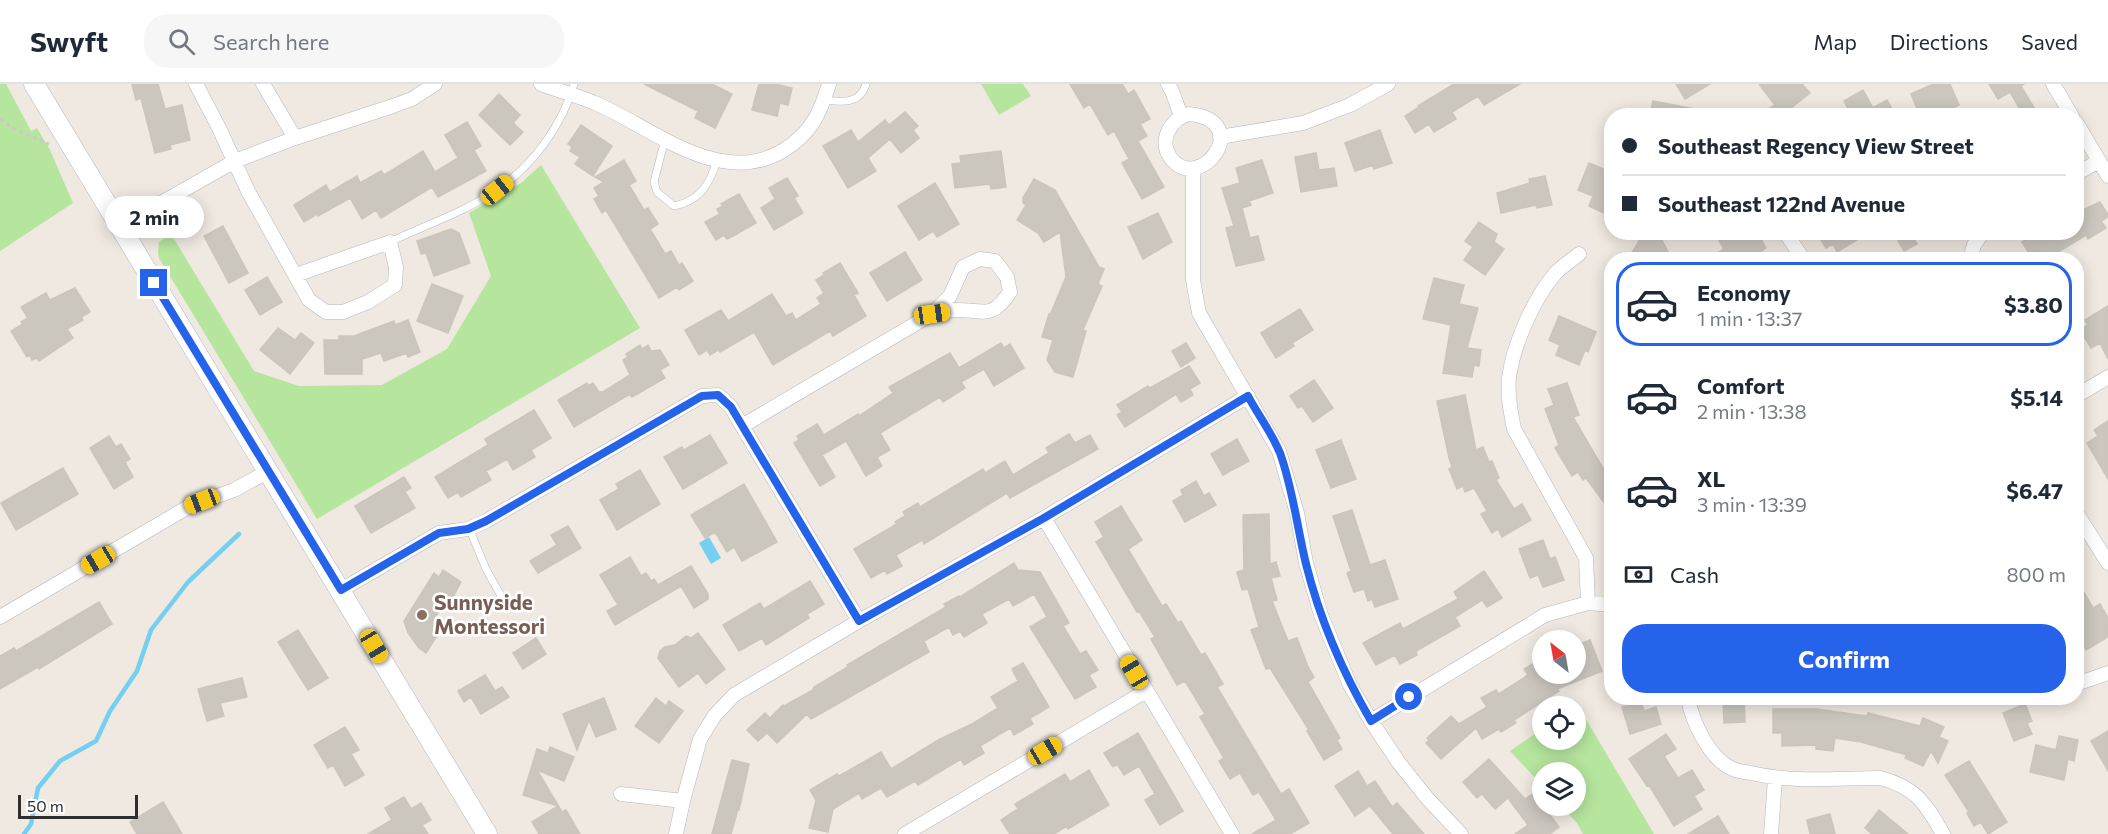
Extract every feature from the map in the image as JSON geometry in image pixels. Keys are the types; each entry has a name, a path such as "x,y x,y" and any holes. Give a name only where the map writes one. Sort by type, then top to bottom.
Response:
{"main road":[{"path":"34,84 487,834"}],"street":[{"path":"196,84 235,160 249,193 309,300 319,308 333,314 343,312 369,302 395,285 396,267 390,242 297,275"},
{"path":"263,84 295,138"},
{"path":"120,226 235,160 412,99 435,84"},
{"path":"540,84 572,89 682,148 729,163 759,161 797,142 806,133 821,108 829,84"},
{"path":"1168,84 1180,116"},
{"path":"1220,137 1303,123 1350,105 1388,84"},
{"path":"2053,84 2067,108"},
{"path":"1190,114 1204,116 1216,125 1220,137 1220,147 1209,162 1193,169 1184,167 1170,157 1166,144 1169,128 1180,116 1190,114"},
{"path":"2084,136 2108,176"},
{"path":"2084,169 2099,161"},
{"path":"1193,169 1193,280 1199,313 1279,451 1297,513 1306,563 1321,615 1350,685 1371,721 1413,781 1461,834"},
{"path":"1579,254 1554,275 1530,314 1514,355 1509,379 1514,429 1586,558 1588,603"},
{"path":"742,426 932,314 950,296 963,267 980,259 995,261 1006,277 1010,292 1000,306 986,312 957,310 932,314"},
{"path":"2084,391 2108,377"},
{"path":"341,590 439,533 469,528 486,521 702,396 718,395 731,407 859,621"},
{"path":"676,834 700,739 715,715 734,695 859,621 1044,518 1248,396"},
{"path":"0,617 190,506 234,490 269,471"},
{"path":"1044,518 1232,834"},
{"path":"2084,525 2108,563"},
{"path":"1371,721 1545,615 1588,603 1604,604"},
{"path":"2084,681 2108,673"},
{"path":"905,834 1146,691"},
{"path":"1689,705 1698,731 1713,753 1732,769 1775,779 1880,778 1896,782 1911,790 1921,799 1943,834"},
{"path":"1771,834 1775,779"},
{"path":"621,794 683,801"}],"lane":[{"path":"824,100 840,102 854,100 864,91 866,84"},
{"path":"390,242 470,206 497,190 519,173 544,144 572,89"},
{"path":"664,139 654,182 657,192 674,206 687,204 700,194 712,176 717,160"},
{"path":"469,528 486,569 505,603"}],"path":[{"path":"0,119 14,129 51,145 66,137"}],"green space":[{"path":"0,84 6,84 31,131 37,128 50,150 73,203 0,251"},
{"path":"981,84 1023,84 1031,96 999,115"},
{"path":"541,165 640,328 317,519 159,258 159,242 171,234 254,371 299,386 382,385 447,349 491,276 469,213 521,183"},
{"path":"1586,719 1654,834 1583,834 1570,816 1586,816 1586,762 1532,762 1532,774 1510,751 1532,736 1532,750 1586,750"}],"water":[{"path":"709,537 721,558 711,564 699,543"}],"building":[{"path":"132,84 158,84 165,109 182,105 190,140 170,145 171,149 155,153 141,98 136,100"},
{"path":"644,84 712,84 732,94 715,128 695,118 698,111"},
{"path":"759,84 775,84 792,88 788,105 780,103 777,116 752,110"},
{"path":"1070,84 1122,84 1128,94 1134,90 1150,119 1140,124 1147,136 1138,141 1164,187 1142,199 1122,163 1129,159 1114,131 1108,135 1090,104 1084,108"},
{"path":"1454,84 1520,84 1484,105 1478,96 1452,112 1456,119 1434,132 1429,124 1415,133 1405,116"},
{"path":"1676,84 1710,84 1685,99"},
{"path":"1759,84 1802,84 1810,93 1791,108 1770,108 1775,105"},
{"path":"1933,84 1950,84 1959,105 1953,108 1917,108 1911,94"},
{"path":"1989,84 2024,84 2021,86 2034,108 2019,108 2010,92 1998,99"},
{"path":"1863,90 1873,108 1848,108 1844,101"},
{"path":"499,94 520,115 513,123 523,132 510,145 479,115"},
{"path":"1887,100 1892,108 1873,108"},
{"path":"1653,101 1690,108 1652,108"},
{"path":"905,112 918,126 913,130 919,138 901,153 890,139 868,158 876,171 848,188 823,146 851,130 858,142 885,120 889,125"},
{"path":"467,122 481,146 474,150 486,171 438,197 432,187 381,218 376,210 362,219 350,198 304,222 294,205 326,185 330,192 357,176 360,183 381,171 384,175 423,151 435,172 458,158 445,135"},
{"path":"581,125 612,146 593,176 575,164 580,157 570,151 572,147 568,144"},
{"path":"1380,130 1392,163 1374,169 1373,165 1355,171 1345,143"},
{"path":"1001,151 1006,187 991,189 990,184 955,188 952,164 961,163 960,156"},
{"path":"1316,153 1319,170 1334,168 1337,186 1301,192 1295,157"},
{"path":"624,160 636,181 629,185 644,210 648,208 658,224 650,229 665,254 671,251 679,265 682,263 693,281 659,298 606,210 602,213 594,199 599,196 594,188 604,182 595,177"},
{"path":"1262,160 1273,193 1249,201 1251,205 1242,208 1250,238 1258,236 1264,260 1236,266 1226,228 1234,226 1222,188 1240,183 1236,168"},
{"path":"1589,163 1604,169 1604,213 1589,206 1593,196 1578,190"},
{"path":"1545,176 1552,205 1537,208 1536,205 1501,213 1497,193 1530,183 1529,179"},
{"path":"787,178 798,196 794,198 803,213 774,230 761,208 775,199 769,188"},
{"path":"1034,179 1055,190 1099,267 1104,269 1098,284 1102,286 1083,330 1086,331 1073,377 1055,372 1047,360 1053,340 1042,337 1049,314 1066,277 1060,232 1044,242 1038,233 1017,220 1026,205 1023,203 1023,198"},
{"path":"935,183 959,224 937,237 933,231 919,240 898,206"},
{"path":"739,194 756,223 727,239 724,235 716,240 705,222 720,214 717,209 723,206 721,204"},
{"path":"2100,202 2108,215 2101,221 2106,228 2088,239 2086,235 2084,236 2084,209"},
{"path":"1158,213 1172,242 1143,259 1128,227"},
{"path":"1479,222 1497,234 1494,242 1504,249 1485,275 1464,260 1473,247 1465,241"},
{"path":"223,226 248,273 229,283 204,236"},
{"path":"451,229 459,233 470,263 434,276 426,253 421,254 417,241"},
{"path":"1639,240 1662,240 1668,252 1633,252"},
{"path":"1719,240 1762,240 1766,248 1760,252 1719,252 1724,249"},
{"path":"1821,240 1857,240 1837,252 1833,244 1826,248"},
{"path":"1898,240 1915,240 1917,244 1904,251"},
{"path":"2025,240 2078,240 2058,252 2039,252 2038,250 2028,252 2022,242"},
{"path":"905,252 922,280 887,301 870,273"},
{"path":"840,263 858,293 854,295 866,316 833,336 830,331 773,365 754,332 720,352 718,350 710,355 707,350 699,355 685,330 721,310 728,321 772,294 786,316 792,313 796,320 821,304 817,298 824,293 816,280"},
{"path":"267,277 282,302 260,315 245,290"},
{"path":"1434,278 1464,285 1459,304 1478,308 1467,348 1481,350 1479,366 1474,365 1472,377 1443,373 1451,325 1423,319"},
{"path":"432,284 463,296 448,333 417,321"},
{"path":"75,288 90,312 81,317 83,320 67,329 73,338 39,361 37,358 32,360 30,355 27,357 11,331 28,318 21,307 46,293 50,300"},
{"path":"2108,306 2108,359 2100,343 2091,348 2084,337 2084,328 2088,325 2085,320"},
{"path":"1300,309 1313,330 1292,343 1294,346 1276,358 1261,333"},
{"path":"1559,316 1596,332 1588,352 1585,350 1579,365 1556,355 1560,345 1549,340"},
{"path":"408,320 420,352 408,357 407,353 384,361 381,353 362,359 362,374 325,374 324,340 339,340 339,336 354,336 394,321 395,325"},
{"path":"278,328 295,340 301,333 314,343 290,374 260,350"},
{"path":"1001,343 1004,348 1010,344 1024,368 994,386 984,369 961,382 965,388 943,402 940,397 880,433 890,450 877,457 882,466 866,476 846,441 822,455 835,477 820,486 794,443 799,440 797,436 817,424 824,435 858,414 859,416 893,393 889,387 950,353 959,368"},
{"path":"1186,343 1195,358 1181,367 1172,351"},
{"path":"640,345 642,349 648,345 651,351 660,350 669,365 660,370 665,378 632,397 630,394 574,427 558,400 587,383 588,386 593,383 599,392 603,392 630,375 623,360 628,357 626,354"},
{"path":"1189,366 1200,383 1190,389 1193,395 1181,402 1176,394 1125,427 1117,415 1122,412 1117,405 1148,386 1150,388"},
{"path":"1314,380 1333,408 1313,422 1302,406 1298,408 1290,396"},
{"path":"1567,383 1579,415 1573,417 1604,470 1604,502 1586,478 1583,480 1578,472 1572,476 1555,448 1559,445 1545,409 1554,405 1548,389"},
{"path":"1465,395 1476,450 1483,447 1499,478 1496,480 1514,509 1522,504 1531,520 1502,537 1498,529 1492,533 1481,514 1487,511 1474,488 1465,492 1463,486 1457,489 1449,469 1452,467 1437,401"},
{"path":"534,410 551,438 531,450 535,457 513,470 507,459 486,471 491,480 461,497 458,492 448,498 435,477 488,445 485,439"},
{"path":"2108,421 2108,479 2087,443 2098,436 2094,430"},
{"path":"1069,434 1075,443 1090,435 1098,449 1010,498 1007,493 924,544 922,540 896,555 902,566 887,574 885,570 871,578 854,549 897,524 895,522 905,516 903,512 918,503 920,507 983,469 985,473 1005,461 1013,475 1049,453 1046,448"},
{"path":"710,435 727,463 683,489 664,457 682,447 684,450"},
{"path":"109,436 116,447 121,444 130,459 125,462 133,477 114,489 90,448"},
{"path":"1237,439 1249,461 1223,475 1211,454"},
{"path":"1341,440 1356,479 1331,488 1316,450"},
{"path":"63,468 78,494 16,530 1,503"},
{"path":"640,470 660,504 617,530 600,500 619,489 616,484"},
{"path":"404,477 411,488 405,492 415,508 371,533 355,506"},
{"path":"1196,481 1204,496 1209,493 1216,505 1185,522 1173,501 1183,495 1181,490"},
{"path":"744,484 777,542 742,561 734,547 727,552 715,532 705,538 691,515"},
{"path":"1121,506 1142,540 1128,549 1162,606 1166,604 1178,623 1181,621 1201,655 1205,653 1223,684 1217,687 1281,794 1289,789 1309,823 1290,834 1252,834 1276,820 1259,792 1253,795 1240,773 1230,779 1219,761 1224,758 1200,717 1205,714 1185,681 1177,685 1151,639 1155,637 1139,611 1137,612 1096,542 1104,537 1095,522"},
{"path":"1352,510 1370,565 1385,560 1398,599 1375,607 1372,599 1368,601 1364,589 1354,592 1347,573 1351,571 1333,516"},
{"path":"1269,514 1270,564 1276,562 1280,576 1271,578 1277,600 1272,601 1288,641 1297,638 1314,677 1308,682 1340,738 1337,740 1342,749 1324,760 1307,731 1309,730 1270,668 1266,669 1251,630 1259,627 1248,589 1242,590 1237,572 1244,570 1243,515"},
{"path":"568,526 581,548 538,573 530,561 557,545 551,535"},
{"path":"1543,540 1550,559 1555,557 1564,580 1543,587 1538,575 1530,578 1519,549"},
{"path":"630,557 641,576 646,573 651,581 654,579 658,585 691,566 708,594 708,599 694,608 681,586 615,625 607,611 618,605 600,575"},
{"path":"1014,563 1018,570 1040,572 1069,623 1063,626 1080,654 1086,651 1098,670 1089,675 1096,687 1075,699 1030,627 1047,617 1034,594 1013,606 1009,599 982,614 987,623 964,637 960,631 953,635 949,627 924,641 929,652 811,719 807,714 777,743 767,733 758,741 747,730 765,713 770,718 783,705 813,690 814,687 848,667 847,665 946,607 944,604 960,597"},
{"name":"Sunnyside Montessori","path":"443,570 461,582 446,610 442,607 432,622 437,636 426,653 419,648 408,633 404,621 434,573 439,577"},
{"path":"1484,571 1502,598 1487,607 1482,600 1455,617 1460,626 1416,651 1417,655 1400,664 1395,655 1376,665 1363,643 1400,623 1403,629 1458,599 1454,592"},
{"path":"810,581 824,604 807,614 809,618 766,645 762,638 739,651 723,625 760,603 764,609"},
{"path":"2084,592 2093,608 2100,604 2108,618 2108,637 2086,650 2084,647"},
{"path":"99,602 112,624 39,669 38,667 0,689 0,656 14,648 16,651"},
{"path":"298,630 328,678 308,690 278,642"},
{"path":"698,633 725,669 706,684 698,673 679,687 658,658 660,651 665,647 675,645 686,636 691,638"},
{"path":"536,638 546,654 523,669 513,653"},
{"path":"1590,640 1602,671 1586,677 1586,642"},
{"path":"1023,663 1049,707 1030,718 1033,724 1014,735 1010,728 980,746 984,753 964,765 961,759 918,785 915,781 887,797 881,788 862,799 859,793 833,809 828,832 809,828 816,800 810,790 881,752 891,769 940,739 972,724 998,708 991,697 1018,681 1012,669"},
{"path":"1532,664 1532,684 1570,684 1557,689 1559,691 1551,696 1532,696 1532,708 1514,720 1516,723 1501,732 1499,729 1482,739 1476,728 1441,759 1426,743 1429,740 1427,738 1451,716 1459,724 1487,707 1481,698 1496,690 1499,694 1528,675 1524,669"},
{"path":"485,675 495,691 502,687 509,697 481,714 471,697 464,702 458,691"},
{"path":"242,678 247,697 220,703 224,716 207,721 198,689"},
{"path":"604,698 616,729 596,737 589,720 577,750 563,714"},
{"path":"656,698 666,706 669,701 683,711 659,743 635,726"},
{"path":"1642,705 1644,711 1656,707 1661,724 1630,734 1622,707"},
{"path":"1723,705 1744,705 1745,722 1724,723"},
{"path":"2025,705 2032,721 2027,723 2032,734 2014,741 2003,713"},
{"path":"1773,709 1816,709 1867,716 1868,713 1920,726 1923,718 1944,727 1939,737 1948,741 1938,763 1931,751 1923,766 1905,758 1907,755 1861,742 1835,738 1833,751 1816,749 1816,745 1782,746 1782,733 1773,733"},
{"path":"345,727 359,750 351,754 364,775 345,786 333,765 328,768 314,745"},
{"path":"2108,731 2108,771 2091,741"},
{"path":"1138,733 1183,811 1160,825 1145,800 1155,794 1139,766 1124,775 1117,764 1113,767 1104,753"},
{"path":"1666,734 1676,749 1664,756 1678,778 1692,770 1704,790 1694,796 1702,809 1674,826 1649,785 1647,786 1629,759"},
{"path":"2059,736 2078,740 2074,761 2068,759 2064,780 2030,772 2036,745 2056,750"},
{"path":"550,747 574,757 564,781 537,770 562,812 566,810 580,834 539,834 532,822 558,806 523,795 537,749 548,753"},
{"path":"1489,759 1525,799 1532,794 1532,816 1551,816 1559,827 1550,834 1515,834 1528,825 1508,798 1495,809 1482,794 1477,798 1463,782"},
{"path":"732,760 749,764 739,810 731,834 712,834"},
{"path":"1969,761 2007,822 1988,834 1981,822 1974,826 1967,813 1969,812 1945,775"},
{"path":"1089,770 1109,805 1068,829 1067,826 1054,834 1010,834 1001,820 1018,809 1015,804 1065,774 1070,782"},
{"path":"1358,771 1367,786 1375,781 1392,807 1397,803 1424,834 1393,834 1370,806 1355,816 1335,786"},
{"path":"404,797 411,809 421,803 431,820 422,825 428,834 368,834 392,820 385,808"},
{"path":"163,802 182,834 137,834 130,822"},
{"path":"1879,810 1908,834 1872,834 1865,828"},
{"path":"1830,814 1835,834 1810,834 1807,820"},
{"path":"1718,816 1729,834 1688,834"}],"waterway":[{"path":"24,834 31,824 38,788 60,761 96,741 110,711 137,671 151,630 188,582 239,534"}],"place":[{"name":"Sunnyside Montessori","path":"422,615"}],"route":[{"path":"154,283 341,590 439,533 468,529 486,521 702,396 718,395 731,407 859,621 1044,518 1248,396 1279,451 1297,513 1306,563 1321,615 1350,685 1371,721 1409,697"}]}
